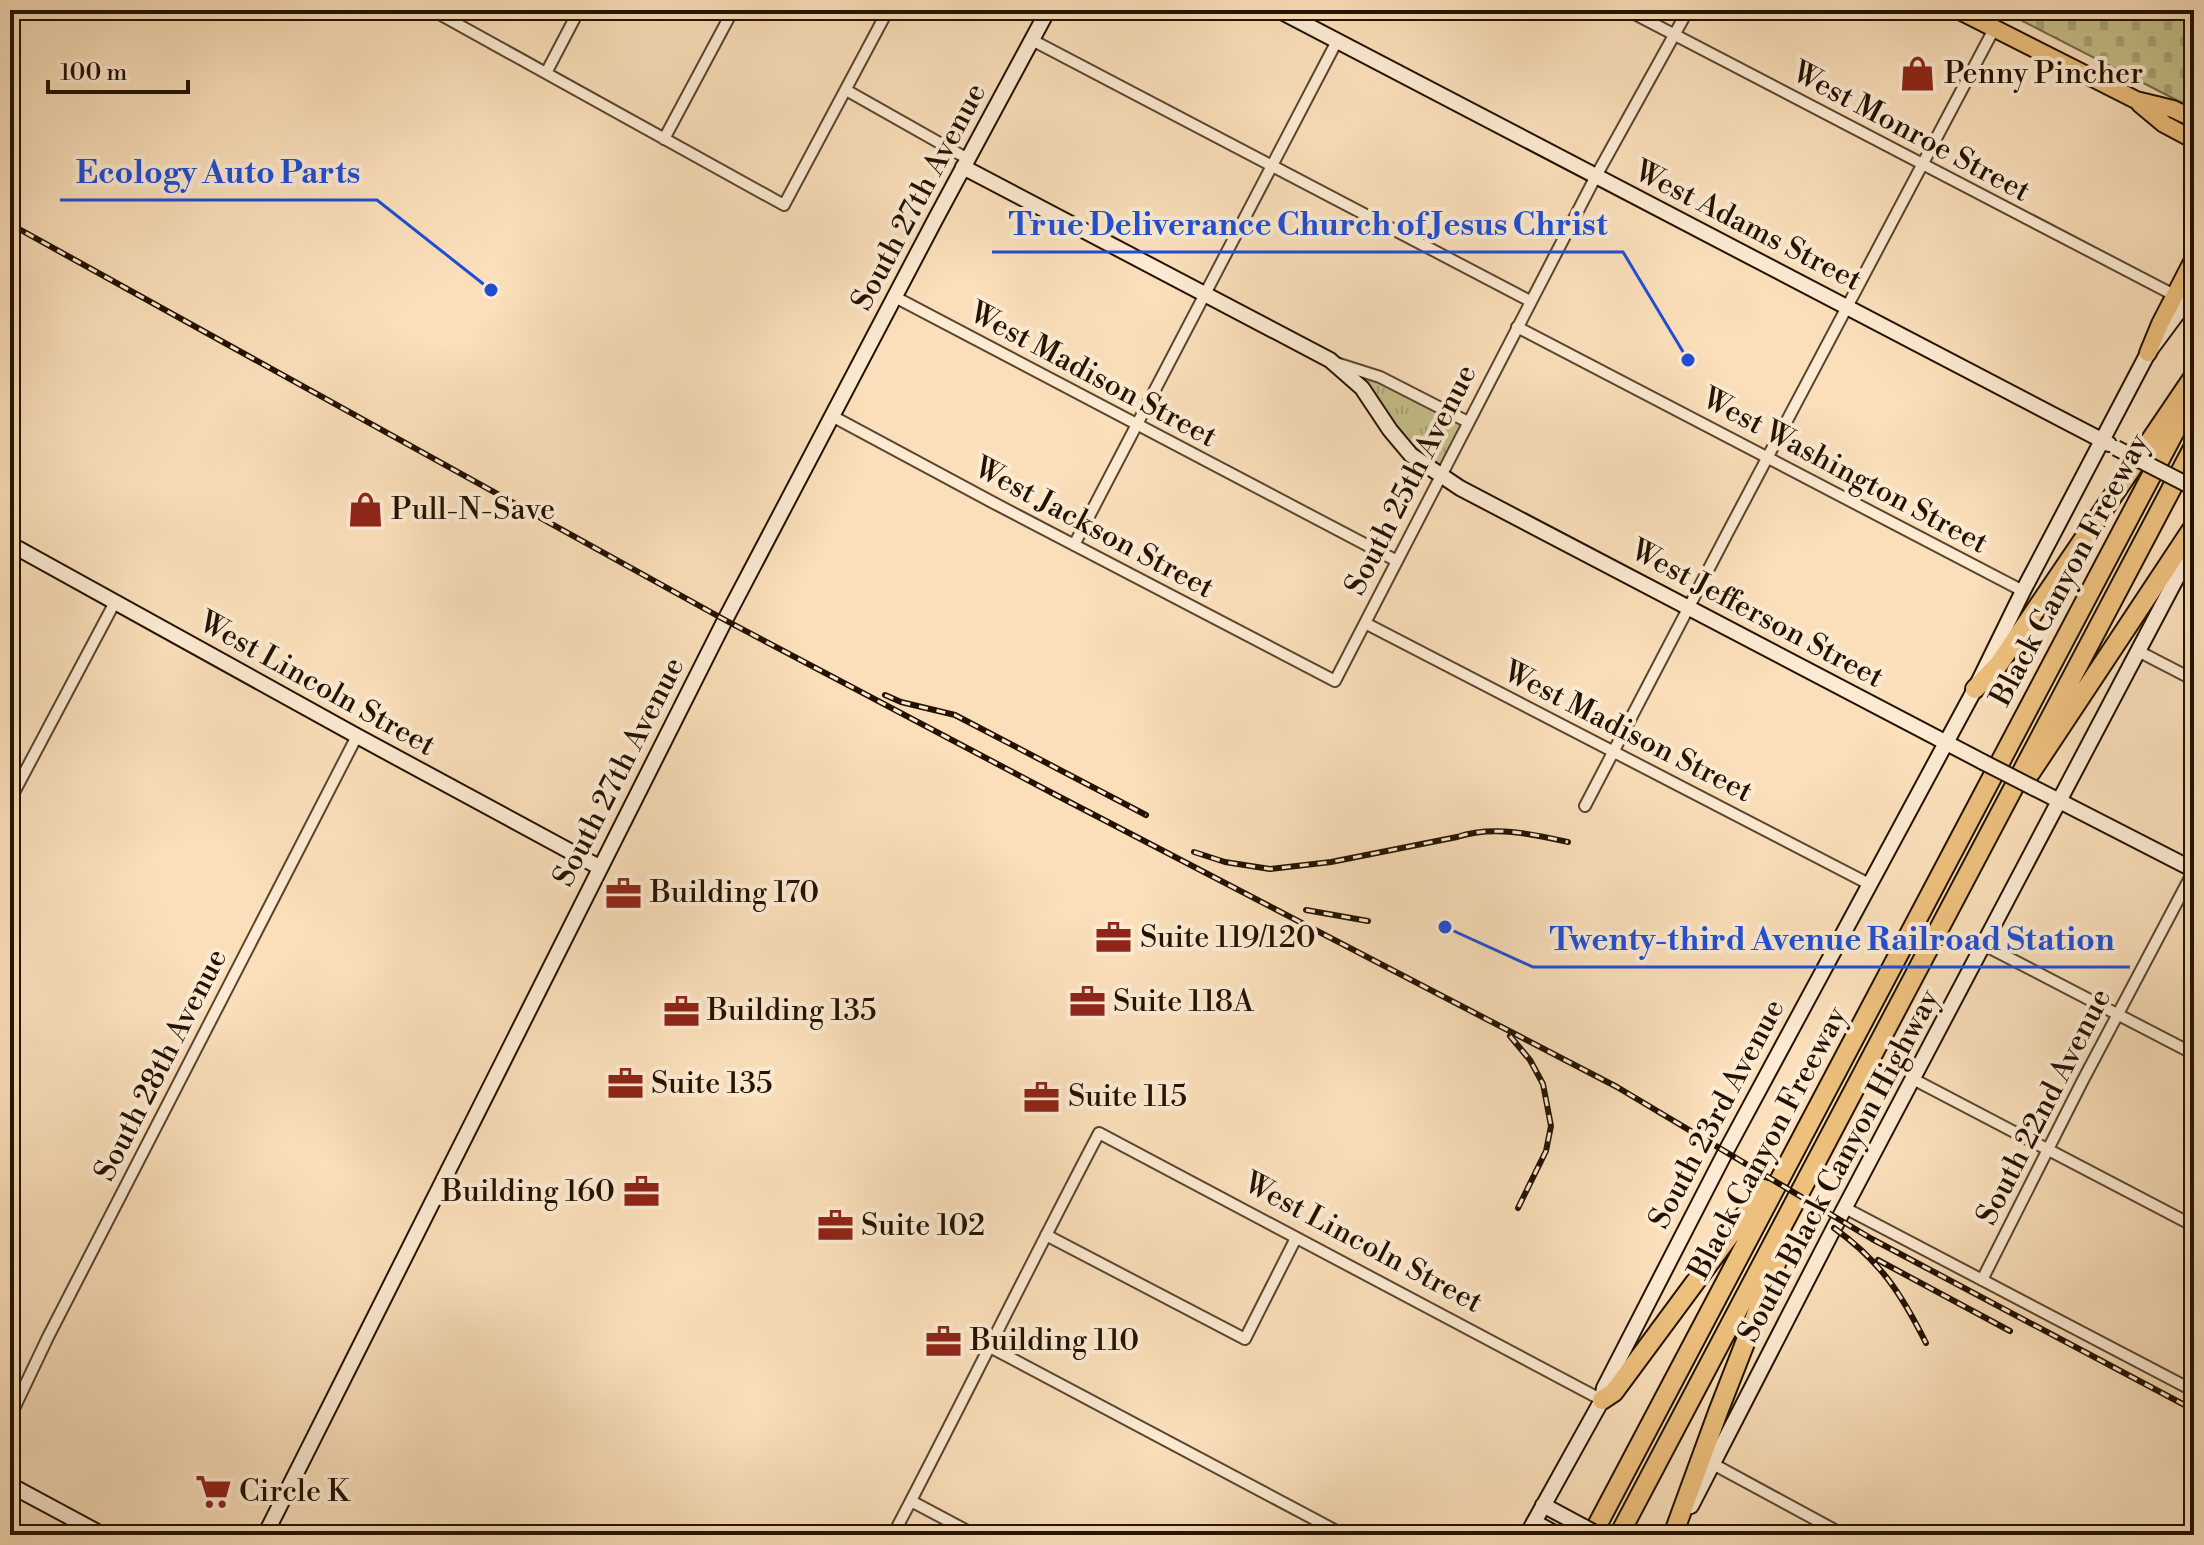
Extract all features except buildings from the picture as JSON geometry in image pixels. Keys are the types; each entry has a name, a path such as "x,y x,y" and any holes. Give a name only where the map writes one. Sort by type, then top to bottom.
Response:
{"highway":[{"path":"1975,689 1999,664 2194,376"},
{"name":"Black Canyon Freeway","path":"1592,1535 2194,395"},
{"name":"Black Canyon Freeway","path":"1619,1535 2194,446"},
{"path":"2007,798 2036,767 2194,526"},
{"path":"1602,1400 1614,1392 1806,1132"},
{"path":"1674,1535 1718,1412 1817,1159"}],"main road":[{"name":"South 27th Avenue","path":"265,1535 599,867 832,416 1048,10"},
{"name":"West Adams Street","path":"1278,10 2194,488"},
{"path":"1958,10 2136,100 2173,109 2194,119"},
{"path":"2136,100 2164,124 2194,140"},
{"name":"West Jefferson Street","path":"965,163 1330,360 1362,388 1411,455 1460,488 2194,870"},
{"path":"2148,353 2194,258"},
{"name":"South 23rd Avenue","path":"1531,1529 1602,1400 1604,1388 1726,1151 1975,689 2148,353 2194,291"},
{"name":"West Lincoln Street","path":"10,544 599,867"},
{"name":"South Black Canyon Highway","path":"1674,1535 2194,545"},
{"path":"10,1485 103,1535"},
{"path":"1543,1505 1599,1535"},
{"path":"1531,1529 1558,1535"}],"street":[{"path":"432,10 784,205 888,10"},
{"path":"546,73 579,10"},
{"path":"664,139 733,10"},
{"name":"West Monroe Street","path":"1627,10 2174,295"},
{"name":"South 25th Avenue","path":"1335,681 1530,301 1688,10"},
{"path":"1585,806 1994,29"},
{"path":"1032,40 1530,301"},
{"path":"1074,545 1337,41"},
{"name":"West Jefferson Street","path":"846,90 965,163"},
{"name":"West Madison Street","path":"895,297 1397,561"},
{"name":"West Washington Street","path":"1517,327 2023,591"},
{"name":"West Jefferson Street","path":"1330,360 1380,377 1468,422"},
{"name":"West Jackson Street","path":"832,416 1335,681"},
{"path":"10,800 115,602"},
{"name":"West Madison Street","path":"1365,623 1869,884"},
{"path":"2138,651 2194,680"},
{"name":"South 28th Avenue","path":"10,1417 357,736"},
{"name":"South 22nd Avenue","path":"1982,1280 2194,870"},
{"path":"1984,945 2194,1054"},
{"path":"1913,1079 2194,1226"},
{"name":"West Lincoln Street","path":"1046,1235 1099,1133 1602,1400"},
{"path":"1845,1208 2194,1391"},
{"path":"893,1535 1046,1235 1245,1339 1296,1238"},
{"path":"990,1347 1344,1535"},
{"path":"1713,1464 1844,1535"},
{"path":"911,1501 975,1535"}],"green space":[{"path":"2001,10 2194,10 2194,109"},
{"path":"1361,372 1468,422 1441,476 1424,465 1351,377"}],"railway":[{"path":"10,224 725,620 1617,1087 1872,1239 2194,1410"},
{"path":"885,695 955,715 1146,815"},
{"path":"1194,852 1225,862 1270,869 1331,862 1471,833 1498,831 1568,842"},
{"path":"1306,910 1368,921"},
{"path":"1510,1036 1530,1060 1543,1084 1551,1126 1546,1151 1518,1208"},
{"path":"1834,1228 1864,1253 1888,1279 1926,1343"},
{"path":"1878,1260 2010,1331"}],"place":[{"name":"Penny Pincher","path":"1918,74"},
{"name":"Ecology Auto Parts","path":"491,290"},
{"name":"True Deliverance Church of Jesus Christ","path":"1688,360"},
{"name":"Pull-N-Save","path":"365,510"},
{"name":"Building 170","path":"624,893"},
{"name":"Twenty-third Avenue Railroad Station","path":"1445,927"},
{"name":"Suite 119/120","path":"1114,938"},
{"name":"Suite 118A","path":"1087,1002"},
{"name":"Building 135","path":"681,1011"},
{"name":"Suite 135","path":"625,1084"},
{"name":"Suite 115","path":"1042,1097"},
{"name":"Building 160","path":"641,1192"},
{"name":"Suite 102","path":"835,1226"},
{"name":"Building 110","path":"944,1341"},
{"name":"Circle K","path":"213,1492"}]}
